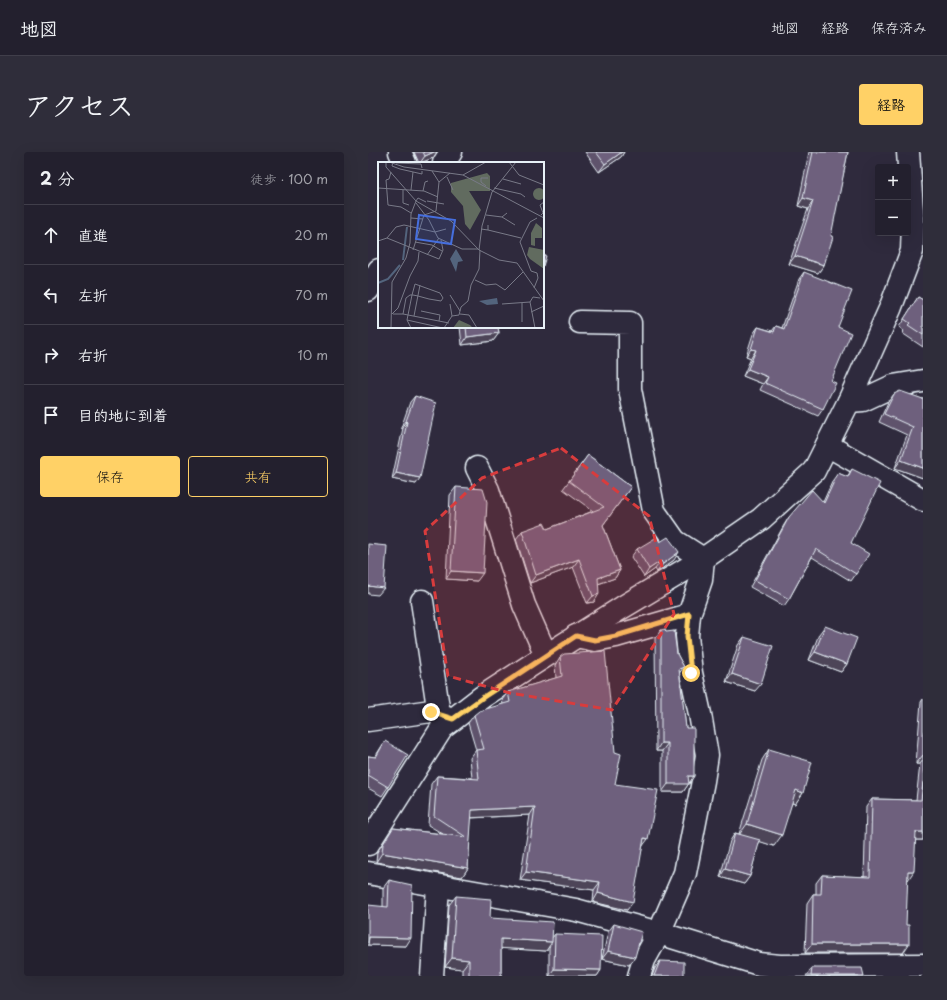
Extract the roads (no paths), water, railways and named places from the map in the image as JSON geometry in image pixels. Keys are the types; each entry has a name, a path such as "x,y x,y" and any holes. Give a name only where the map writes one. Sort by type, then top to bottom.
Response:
{"street":[{"path":"400,152 405,162"},
{"path":"445,162 451,152"},
{"path":"368,720 431,712 446,717 482,698 576,636 703,559 761,519 814,471 849,401 890,309 912,251 913,223 908,152"},
{"path":"368,290 378,272"},
{"path":"580,322 630,323 630,390 654,511 675,541 703,559"},
{"path":"849,401 863,400 893,386 923,380"},
{"path":"827,445 923,500"},
{"path":"477,468 488,490 524,605 546,655"},
{"path":"639,976 644,960 659,933 685,873 698,813 707,755 691,673 687,636 689,614 701,580 703,559"},
{"path":"368,844 442,728 446,717 422,601"},
{"path":"576,636 595,640 609,638 689,614"},
{"path":"368,873 438,887 576,910 659,933 759,964 780,966 923,966"},
{"path":"432,976 438,887"}]}
